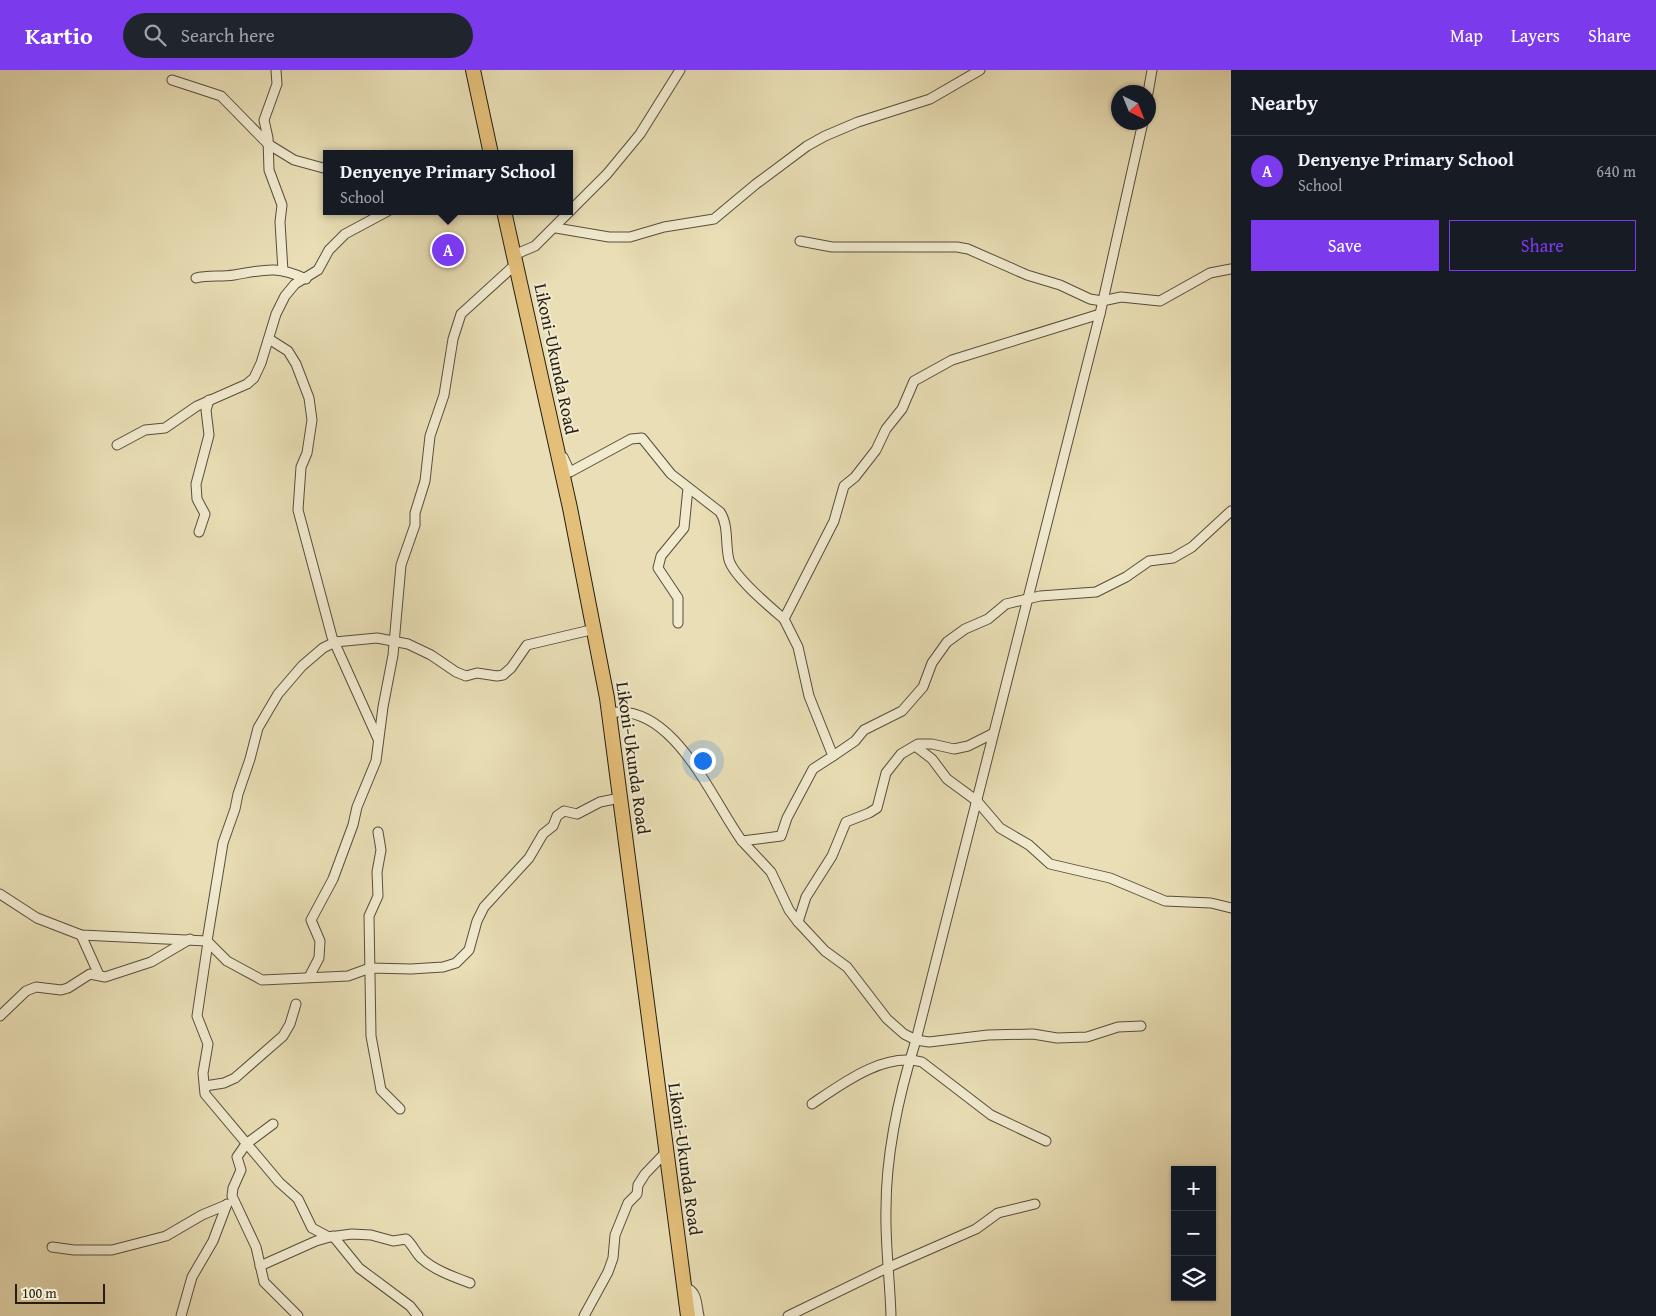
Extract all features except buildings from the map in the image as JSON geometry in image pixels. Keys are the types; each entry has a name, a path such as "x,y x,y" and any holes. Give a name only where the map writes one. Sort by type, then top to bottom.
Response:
{"highway":[{"path":"474,70 490,150"},
{"name":"Likoni-Ukunda Road","path":"505,215 595,629 609,713 665,1153 688,1316"}],"street":[{"path":"276,70 277,84 264,120 268,144 269,170 282,206 280,222 284,271"},
{"path":"573,210 607,174 640,134 680,70"},
{"path":"556,228 608,237 630,237 664,227 714,219 756,184 813,143 858,122 930,99 980,70"},
{"path":"1149,85 1152,70"},
{"path":"172,80 221,96 268,144 294,160 323,168"},
{"path":"891,1316 886,1209 890,1154 901,1090 916,1040 992,734 1100,314 1141,130"},
{"path":"117,445 145,430 165,428 209,400 247,384 254,378 262,363 276,314 295,284 318,270 329,250 346,234 381,215"},
{"path":"309,977 319,958 320,941 311,920 337,870 353,825 356,807 376,761 395,640 401,565 414,525 415,513 425,481 430,436 444,395 453,339 461,314 515,259 531,249 568,215"},
{"path":"800,241 832,247 956,246 968,249 1027,275 1060,285 1090,299 1102,301 1121,297 1160,301 1210,273 1231,268"},
{"path":"196,278 235,275 261,269 284,271 306,279"},
{"path":"784,619 834,521 844,486 855,477 876,450 886,429 902,409 914,381 952,360 1100,314"},
{"path":"269,339 288,351 302,377 309,398 312,420 307,453 301,467 298,510 335,642 378,739"},
{"path":"199,532 205,514 197,499 196,484 209,435 206,410 209,400"},
{"path":"552,432 570,472 631,439 642,438 658,455 671,474 720,512 724,518 730,562 738,574 784,619 798,647 809,696 833,756"},
{"path":"678,623 678,598 658,568 661,556 684,528 688,488"},
{"path":"742,841 781,836 787,818 813,769 855,741 864,730 902,711 923,687 932,663 938,654 958,633 988,619 1006,604 1040,596 1096,592 1126,577 1149,562 1173,558 1192,547 1231,511"},
{"path":"470,1283 426,1261 406,1239 393,1241 371,1235 328,1237 312,1228 298,1199 279,1182 206,1094 203,1073 208,1044 197,1016 223,843 235,809 258,728 287,682 323,648 335,642 377,638 395,640 431,655 456,672 466,676 478,673 497,676 503,675 511,668 527,645 595,629"},
{"path":"609,713 627,712 638,715 667,732 706,783 742,841 771,872 789,910 798,922 825,950 847,967 887,1019 904,1034 916,1040 928,1042 1006,1034 1033,1034 1057,1038 1087,1037 1118,1026 1141,1026"},
{"path":"798,922 806,897 832,856 846,822 877,808 886,773 900,754 915,746 932,744 954,749 968,746 992,734"},
{"path":"915,746 932,759 947,779 976,801 1000,828 1029,845 1050,864 1110,878 1165,901 1211,903 1231,908"},
{"path":"0,894 37,918 81,934 190,939 207,942 227,961 262,980 348,976 370,968 411,969 443,967 456,962 469,950 477,921 484,907 529,858 543,834 553,826 557,816 564,811 577,814 600,802 620,798"},
{"path":"378,832 381,850 377,872 378,896 369,916 371,1036 376,1073 381,1090 400,1109"},
{"path":"81,934 99,975"},
{"path":"0,1016 26,991 36,987 61,990 68,988 90,974 105,977 151,962 190,939"},
{"path":"205,1086 224,1083 235,1078 283,1036 290,1024 296,1004"},
{"path":"812,1104 844,1082 880,1065 910,1059 922,1062 991,1115 1046,1141"},
{"path":"272,1124 246,1144 237,1157 241,1170 232,1188 232,1196 256,1246 264,1282 298,1316"},
{"path":"584,1316 608,1272 613,1258 615,1235 628,1203 637,1194 638,1185 645,1174 665,1153"},
{"path":"181,1316 192,1277 213,1241 226,1205 232,1196"},
{"path":"788,1316 889,1267 976,1230 998,1213 1035,1204"},
{"path":"52,1247 112,1250 166,1236 202,1215 226,1205"},
{"path":"260,1266 316,1241 333,1236"},
{"path":"333,1236 359,1268 410,1306 418,1316"},
{"path":"684,1287 692,1290 695,1294 699,1316"}],"place":[{"name":"Denyenye Primary School","path":"448,250"}]}
